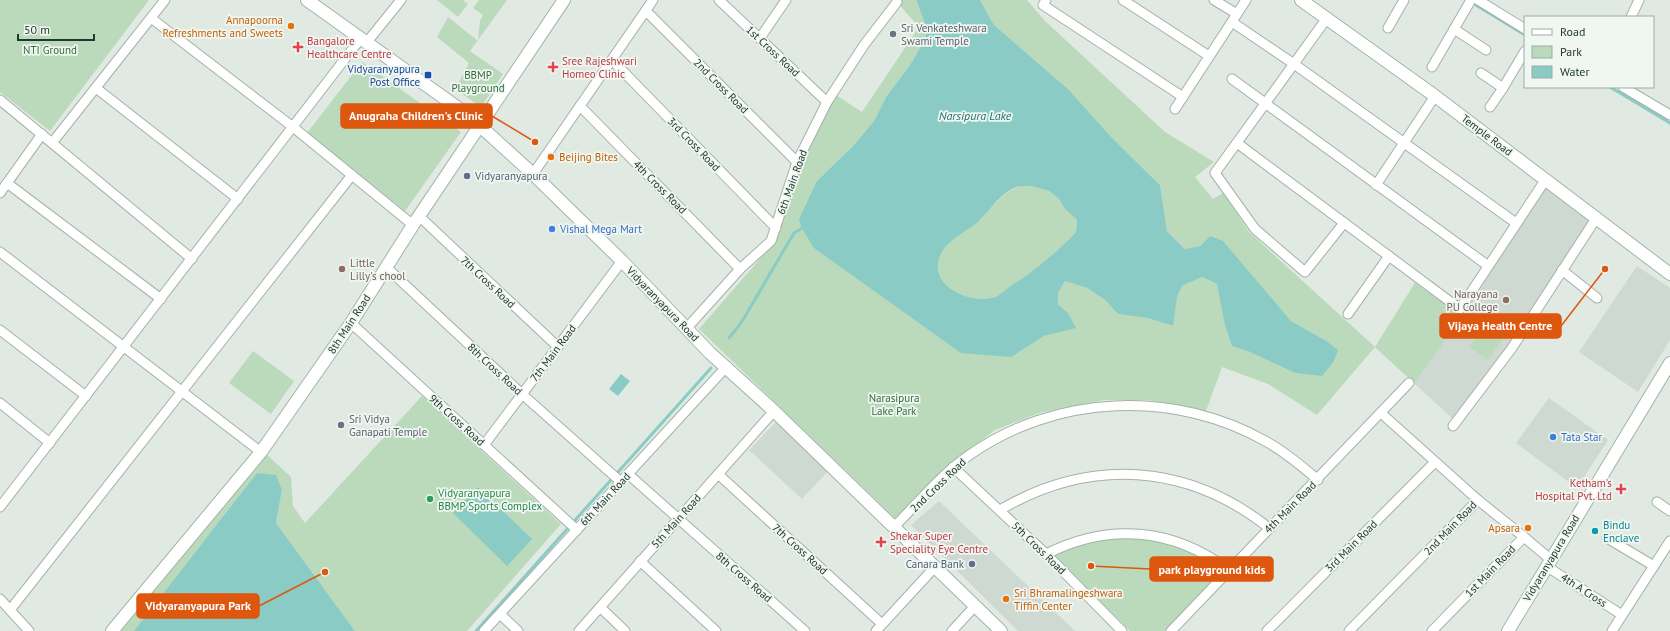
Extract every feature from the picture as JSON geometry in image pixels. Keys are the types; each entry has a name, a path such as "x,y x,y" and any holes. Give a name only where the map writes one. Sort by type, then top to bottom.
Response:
{"main road":[{"name":"Vidyaranyapura Road","path":"307,0 468,116 533,174 622,261 710,353 774,411 894,527 934,568 1001,631"},
{"name":"8th Main Road","path":"112,631 261,452 351,323 416,220 564,0"},
{"name":"Temple Road","path":"1305,1 1597,217 1670,274"},
{"name":"Vidyaranyapura Road","path":"1508,631 1548,562 1670,363"}],"street":[{"path":"52,143 165,0"},
{"path":"0,507 293,127 364,40 401,0"},
{"path":"533,174 653,0"},
{"name":"1st Cross Road","path":"720,0 827,102"},
{"path":"760,38 786,0"},
{"path":"1046,0 1043,5 1183,97"},
{"path":"1123,0 1209,56"},
{"path":"1214,0 1234,18 1294,64 1516,223"},
{"path":"1175,109 1246,0"},
{"path":"1388,28 1404,0"},
{"path":"1478,0 1524,28"},
{"path":"1631,16 1639,0"},
{"name":"6th Main Road","path":"686,328 740,269 770,241 776,228 797,162 827,102 864,45 897,2"},
{"path":"1432,67 1469,3"},
{"name":"2nd Cross Road","path":"646,11 797,162"},
{"name":"7th Cross Road","path":"151,18 293,127 352,175 416,220 558,347"},
{"path":"1327,18 1215,173 1255,229 1305,272 1344,223"},
{"path":"1454,29 1486,50"},
{"path":"1490,108 1524,53"},
{"name":"3rd Cross Road","path":"612,60 776,228"},
{"path":"1481,74 1503,88"},
{"path":"1232,79 1265,105 1487,265"},
{"path":"96,88 238,199"},
{"path":"1625,88 1670,115"},
{"path":"1376,185 1435,96"},
{"path":"0,100 192,259"},
{"name":"4th Cross Road","path":"580,106 740,269"},
{"path":"0,193 42,134"},
{"path":"1237,143 1460,309 1487,265 1546,179"},
{"path":"10,610 352,175"},
{"path":"7,183 161,299"},
{"path":"1453,426 1512,348 1597,217"},
{"path":"0,252 182,393 261,452"},
{"path":"1348,314 1389,256"},
{"name":"7th Main Road","path":"484,444 622,261"},
{"name":"8th Cross Road","path":"386,267 522,394 617,479"},
{"path":"1562,270 1597,298"},
{"name":"9th Cross Road","path":"351,323 574,527"},
{"path":"0,330 86,396"},
{"name":"6th Main Road","path":"484,631 617,479 628,474 726,366"},
{"name":"4th Main Road","path":"1171,631 1269,528 1318,480 1409,383"},
{"path":"0,403 50,443"},
{"name":"2nd Cross Road","path":"894,527 953,467 993,440 1043,418 1103,406 1146,405 1188,411 1208,417 1248,432 1285,453 1318,480"},
{"name":"5th Main Road","path":"579,631 774,411"},
{"name":"2nd Main Road","path":"1349,631 1478,500 1381,413"},
{"name":"3rd Main Road","path":"1267,631 1435,462"},
{"name":"5th Cross Road","path":"953,467 1046,554 1122,631"},
{"name":"8th Cross Road","path":"628,474 805,631"},
{"name":"7th Cross Road","path":"718,474 882,624"},
{"path":"1000,510 1032,493 1066,481 1102,475 1139,475 1174,480 1208,491 1240,507 1269,528"},
{"path":"1478,500 1524,537"},
{"path":"1657,502 1670,511"},
{"path":"1046,554 1087,538 1116,534 1145,534 1190,546 1217,561 1229,570"},
{"name":"1st Main Road","path":"1432,631 1524,537 1548,562"},
{"path":"1607,538 1654,566"},
{"path":"1612,631 1670,541"},
{"path":"640,561 716,631"},
{"name":"4th A Cross","path":"1548,562 1622,615"},
{"path":"876,631 934,568"},
{"path":"0,599 29,631"},
{"path":"952,631 975,606"},
{"path":"600,607 625,631"},
{"path":"500,614 518,631"}],"shaded area":[{"name":"Narayana PU College","path":"1547,184 1593,221 1455,421 1375,347 1415,283 1462,317"},
{"path":"1637,266 1670,288 1670,340 1638,392 1579,352"},
{"path":"1549,398 1608,440 1577,488 1516,443"},
{"path":"779,419 831,468 802,499 749,450"},
{"path":"939,501 1075,631 1018,631 911,525"}],"green space":[{"name":"NTI Ground","path":"0,0 149,0 50,131 0,92"},
{"path":"437,0 463,0 468,4 458,17"},
{"path":"479,0 507,0 478,40 480,21 483,15 473,8"},
{"name":"Narasipura Lake Park","path":"895,0 916,0 924,21 926,36 910,65 886,97 874,121 853,146 817,181 1010,357 1044,336 1075,328 1068,313 1058,304 1058,293 1065,281 1087,288 1105,300 1118,314 1147,318 1172,326 1177,297 1182,286 1202,277 1217,284 1233,346 1250,352 1325,340 1291,321 1210,236 1200,246 1185,249 1167,231 1160,185 1114,140 1068,89 994,25 980,0 1027,0 1044,20 1165,132 1214,162 1195,177 1213,199 1223,193 1249,232 1375,347 1317,415 1268,384 1222,367 1206,411 1148,400 1104,400 1039,413 995,430 950,464 896,519 699,329 773,244 801,165 836,95 862,112 919,27"},
{"name":"BBMP Playground","path":"448,17 478,41 470,51 503,74 481,107 455,89 469,63 437,37"},
{"path":"362,62 461,132 405,211 307,133"},
{"path":"1020,186 1031,186 1049,191 1059,199 1064,208 1077,220 1076,232 1037,268 995,297 985,299 973,298 952,290 939,274 938,263 942,252 950,242 977,223 1004,195"},
{"path":"1415,283 1462,317 1414,383 1375,347"},
{"path":"1487,321 1506,334 1488,360 1469,347"},
{"path":"253,351 294,381 271,414 229,383"},
{"name":"Vidyaranyapura BBMP Sports Complex","path":"422,396 561,524 467,631 355,631 276,523 282,490 134,631 121,631 266,454 291,477 293,506 305,523"},
{"path":"1115,537 1156,539 1199,554 1223,571 1166,631 1130,631 1053,556 1077,545"}],"water":[{"name":"Narsipura Lake","path":"916,0 980,0 994,25 1068,89 1114,140 1160,185 1167,231 1185,249 1200,246 1210,236 1223,241 1291,321 1325,340 1338,350 1334,361 1322,376 1296,373 1250,352 1232,346 1225,325 1217,284 1202,277 1182,286 1177,297 1173,326 1147,318 1118,314 1105,300 1087,288 1065,281 1058,293 1058,304 1068,313 1076,328 1044,336 1011,357 961,353 814,248 801,227 799,219 817,181 853,146 874,121 886,97 910,65 926,37 924,21","holes":["1020,186 1031,186 1049,191 1059,199 1064,208 1077,220 1076,232 1044,262 995,297 985,299 973,298 952,290 939,274 938,263 945,247 975,225 1002,196 1013,188"]},
{"path":"621,374 630,381 618,396 609,389"},
{"path":"257,473 276,475 282,490 276,523 355,631 134,631"},
{"path":"478,487 532,539 507,566 453,513"}],"waterway":[{"path":"1471,2 1524,34"},
{"path":"1612,88 1670,123"},
{"path":"729,338 741,323 794,233 804,227"},
{"path":"476,631 711,368"}],"place":[{"name":"Annapoorna Refreshments and Sweets","path":"291,26"},
{"name":"Sri Venkateshwara Swami Temple","path":"893,34"},
{"name":"Bangalore Healthcare Centre","path":"298,47"},
{"name":"Sree Rajeshwari Homeo Clinic","path":"553,67"},
{"name":"Vidyaranyapura Post Office","path":"428,75"},
{"name":"Anugraha Children's Clinic","path":"535,142"},
{"name":"Beijing Bites","path":"551,157"},
{"name":"Vidyaranyapura","path":"467,176"},
{"name":"Vishal Mega Mart","path":"552,229"},
{"name":"Little Lilly's chool","path":"342,269"},
{"name":"Vijaya Health Centre","path":"1605,269"},
{"name":"Narayana PU College","path":"1506,300"},
{"name":"Sri Vidya Ganapati Temple","path":"341,425"},
{"name":"Tata Star","path":"1553,437"},
{"name":"Ketham's Hospital Pvt. Ltd","path":"1621,489"},
{"name":"Vidyaranyapura BBMP Sports Complex","path":"430,499"},
{"name":"Apsara","path":"1528,528"},
{"name":"Bindu Enclave","path":"1595,531"},
{"name":"Shekar Super Speciality Eye Centre","path":"881,542"},
{"name":"Canara Bank","path":"972,564"},
{"name":"park playground kids","path":"1091,566"},
{"name":"Vidyaranyapura Park","path":"325,572"},
{"name":"Sri Bhramalingeshwara Tiffin Center","path":"1006,599"}]}
